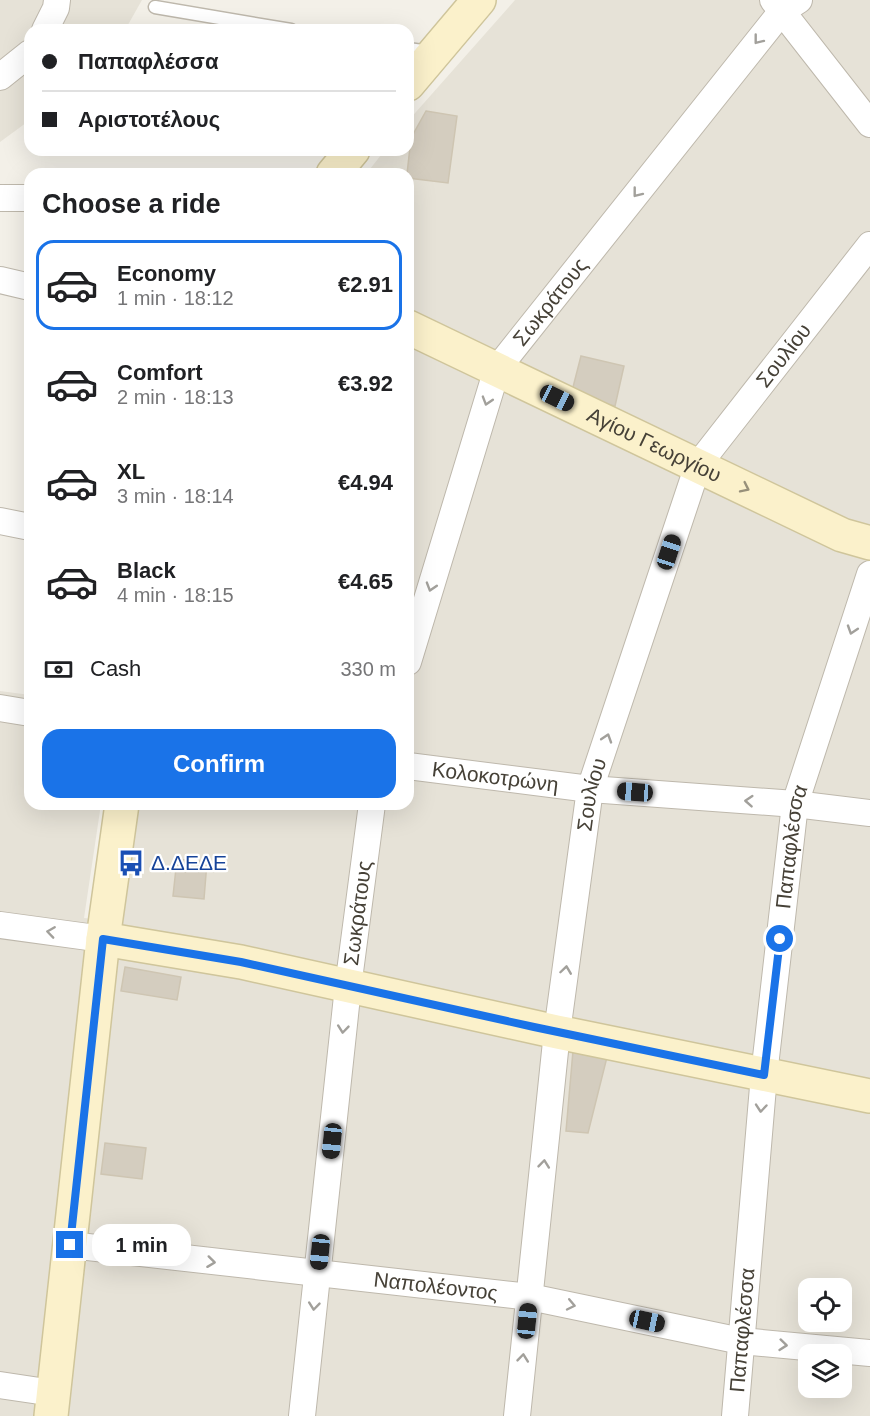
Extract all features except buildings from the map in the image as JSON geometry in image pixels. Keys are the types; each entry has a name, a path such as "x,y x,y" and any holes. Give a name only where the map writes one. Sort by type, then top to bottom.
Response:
{"street":[{"path":"48,24 56,8 57,0"},
{"path":"414,69 421,51 479,0"},
{"path":"785,4 870,124"},
{"name":"Σωκράτους","path":"414,642 497,369 785,4"},
{"path":"0,77 24,58"},
{"path":"338,168 348,156"},
{"path":"0,198 24,198"},
{"name":"Σουλίου","path":"517,1416 557,1032 590,789 698,465 870,245"},
{"path":"0,280 24,286"},
{"name":"Αγίου Γεωργίου","path":"414,330 842,535 870,543"},
{"path":"0,521 24,526"},
{"name":"Παπαφλέσσα","path":"735,1416 764,1075 795,804 870,574"},
{"path":"0,708 24,712"},
{"name":"Κολοκοτρώνη","path":"414,767 590,789 795,804 870,813"},
{"path":"0,1385 52,1404 103,939 121,810"},
{"name":"Σωκράτους","path":"302,1416 348,987 371,810"},
{"path":"0,925 241,962 557,1032 870,1096"},
{"name":"Ναπολέοντος","path":"70,1245 530,1297 741,1341 870,1353"}],"lane":[{"path":"155,7 256,24"}],"shaded area":[{"path":"0,0 142,0 128,24 24,24 24,124 0,142"},
{"path":"515,0 870,0 870,1416 0,1416 0,691 24,694 24,810 100,810 84,918 123,922 138,810 414,810 414,168 371,168 380,156 414,156 414,114"}],"place":[{"name":"Δ.ΔΕΔΕ","path":"131,863"}],"route":[{"path":"70,1245 103,939 241,962 348,987 764,1075 780,939"}]}
